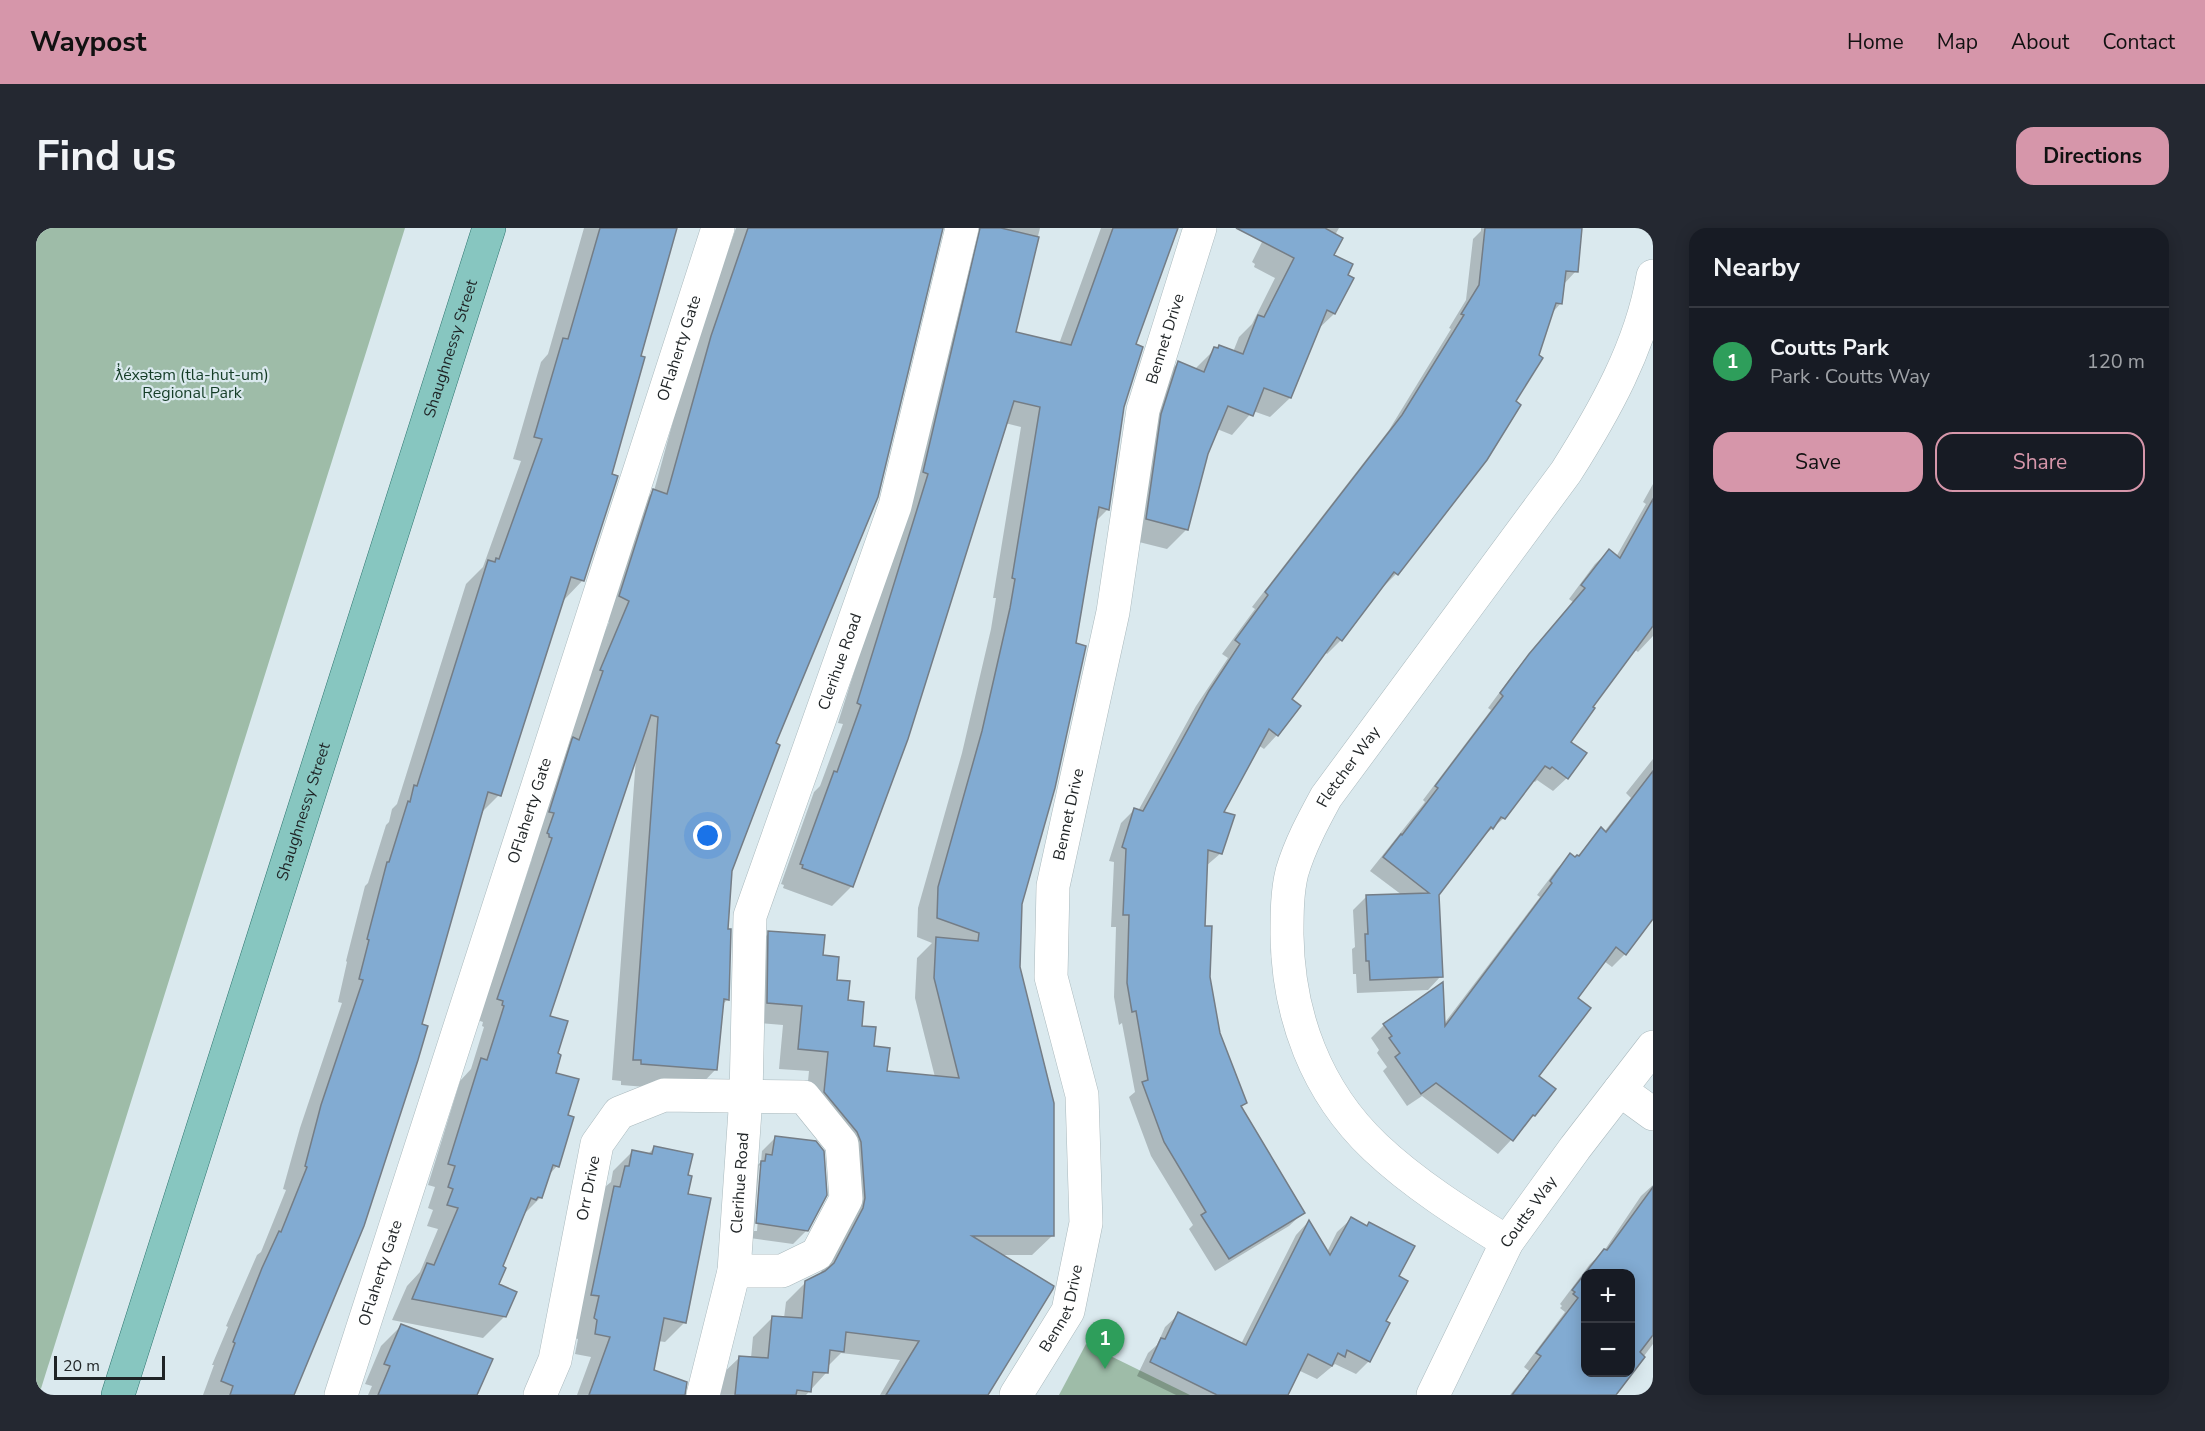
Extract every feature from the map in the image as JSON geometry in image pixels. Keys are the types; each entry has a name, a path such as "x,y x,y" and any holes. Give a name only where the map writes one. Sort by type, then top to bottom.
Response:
{"main road":[{"name":"Shaughnessy Street","path":"118,1395 489,228"}],"street":[{"name":"OFlaherty Gate","path":"341,1395 717,228"},
{"name":"Clerihue Road","path":"703,1395 734,1271 746,1096 750,916 895,506 962,228"},
{"name":"Bennet Drive","path":"1016,1395 1068,1311 1086,1223 1082,1095 1051,977 1053,885 1113,612 1143,410 1200,228"},
{"name":"Fletcher Way","path":"1507,1242 1445,1202 1389,1159 1364,1136 1331,1095 1314,1065 1298,1022 1292,994 1287,906 1292,873 1304,838 1326,797 1566,472 1599,419 1624,368 1642,320 1653,276"},
{"name":"Coutts Way","path":"1433,1395 1507,1242 1653,1047"},
{"path":"1620,1090 1653,1114"},
{"name":"Orr Drive","path":"540,1395 555,1360 597,1144 619,1113 664,1095 746,1096"},
{"path":"734,1271 782,1271 817,1254 846,1198 842,1144 804,1097 746,1096"}],"green space":[{"name":"ƛ̓éxətəm (tla-hut-um) Regional Park","path":"36,228 405,228 39,1395 36,1395"},
{"path":"1086,1344 1190,1395 1059,1395"}],"building":[{"path":"600,228 677,228 641,356 645,357 612,474 618,476 584,581 571,577 501,796 488,792 422,1024 428,1026 418,1060 364,1226 294,1395 230,1395 233,1386 221,1381 235,1343 233,1342 262,1268 279,1231 281,1232 307,1167 305,1166 321,1105 363,980 359,979 369,940 367,939 387,862 389,862 414,785 417,786 488,560 495,562 496,558 499,559 542,439 534,437 563,338 568,339"},
{"path":"748,228 943,228 878,497 776,743 780,745 732,871 728,929 731,929 729,1000 724,999 717,1070 641,1064 641,1060 633,1060 658,717 651,715 550,1016 568,1021 558,1053 561,1055 556,1073 579,1079 568,1115 574,1117 559,1167 553,1165 542,1198 538,1197 536,1200 531,1198 503,1266 506,1268 499,1284 517,1292 506,1317 412,1299 427,1263 434,1265 458,1208 447,1205 453,1189 448,1187 455,1166 448,1164 481,1058 487,1060 504,1006 503,1001 497,999 552,838 547,833 554,813 549,812 572,739 573,737 579,740 603,671 600,670 629,601 619,596 653,489 667,494 711,336"},
{"path":"980,228 1001,228 1039,237 1016,332 1071,345 1113,228 1178,228 1136,344 1143,347 1124,407 1109,510 1099,507 1076,643 1086,646 1055,788 1022,904 1020,967 1054,1103 1054,1236 972,1236 1054,1286 988,1395 886,1395 919,1341 846,1332 844,1352 830,1350 828,1373 813,1372 811,1392 797,1390 796,1395 735,1395 739,1356 768,1358 772,1316 802,1318 805,1281 825,1271 834,1263 863,1208 865,1198 861,1142 857,1132 824,1092 828,1052 798,1049 802,1006 767,1003 768,931 825,935 823,955 839,957 837,980 850,981 848,1000 864,1002 862,1026 876,1027 874,1046 890,1048 887,1071 959,1078 934,978 936,937 978,941 979,933 937,918 938,887 982,731 1010,608 1015,579 1012,578 1040,407 1014,401 908,739 853,887 802,868 803,865 800,864 861,705 857,703 928,474 923,472"},
{"path":"1236,228 1325,228 1343,238 1334,255 1353,264 1348,275 1354,278 1335,314 1327,310 1291,398 1264,388 1253,416 1228,406 1208,454 1188,530 1146,519 1161,414 1178,361 1204,372 1214,347 1218,348 1219,345 1243,354 1258,315 1264,317 1294,258"},
{"path":"1485,228 1582,228 1578,272 1566,271 1562,304 1556,303 1539,355 1543,358 1516,401 1521,405 1487,460 1398,575 1394,572 1342,641 1337,637 1292,699 1301,706 1278,736 1269,729 1224,812 1235,815 1222,854 1208,850 1205,926 1212,926 1210,977 1220,1033 1247,1103 1241,1106 1305,1213 1229,1259 1201,1215 1206,1212 1164,1142 1142,1082 1148,1080 1136,1011 1132,1012 1127,983 1129,915 1123,915 1126,849 1122,847 1134,808 1143,811 1209,691 1240,644 1235,640 1268,595 1265,592 1402,415 1464,315 1461,314 1479,285"},
{"path":"1653,499 1653,626 1593,707 1595,708 1571,742 1587,753 1568,779 1552,767 1550,769 1545,766 1505,819 1501,817 1493,829 1491,827 1439,895 1443,977 1370,980 1369,961 1366,961 1365,934 1368,934 1366,895 1429,893 1383,857 1438,788 1435,786 1503,696 1500,693 1529,654 1585,588 1581,585 1609,549 1620,558"},
{"path":"1653,771 1653,919 1626,955 1616,947 1578,998 1591,1008 1539,1076 1556,1089 1513,1141 1436,1083 1421,1094 1395,1057 1400,1053 1389,1038 1392,1036 1383,1024 1443,982 1445,1026 1552,883 1550,881 1570,853 1575,857 1579,856 1601,827 1606,832"},
{"path":"775,1136 816,1141 824,1151 827,1195 808,1231 756,1223 761,1161 765,1161 766,1154 772,1155"},
{"path":"654,1146 693,1154 688,1175 692,1176 688,1194 711,1198 686,1323 664,1318 654,1370 687,1382 685,1395 589,1395 610,1337 595,1334 597,1320 594,1318 599,1296 591,1295 614,1186 620,1187 625,1166 629,1166 632,1150 652,1154"},
{"path":"1653,1187 1653,1335 1640,1352 1645,1357 1635,1370 1635,1269 1588,1269 1604,1249 1607,1250"},
{"path":"1351,1217 1367,1226 1369,1222 1415,1246 1399,1276 1408,1281 1386,1321 1390,1323 1370,1362 1347,1350 1345,1357 1338,1353 1332,1366 1308,1354 1288,1395 1217,1395 1150,1362 1161,1338 1165,1339 1178,1312 1246,1345 1309,1220 1330,1255"},
{"path":"1581,1278 1581,1377 1630,1377 1616,1395 1512,1395 1541,1356 1536,1353 1578,1298 1572,1290"},
{"path":"401,1324 493,1359 477,1395 378,1395 390,1366 384,1364"}],"place":[{"name":"Coutts Park","path":"1105,1369"}]}
